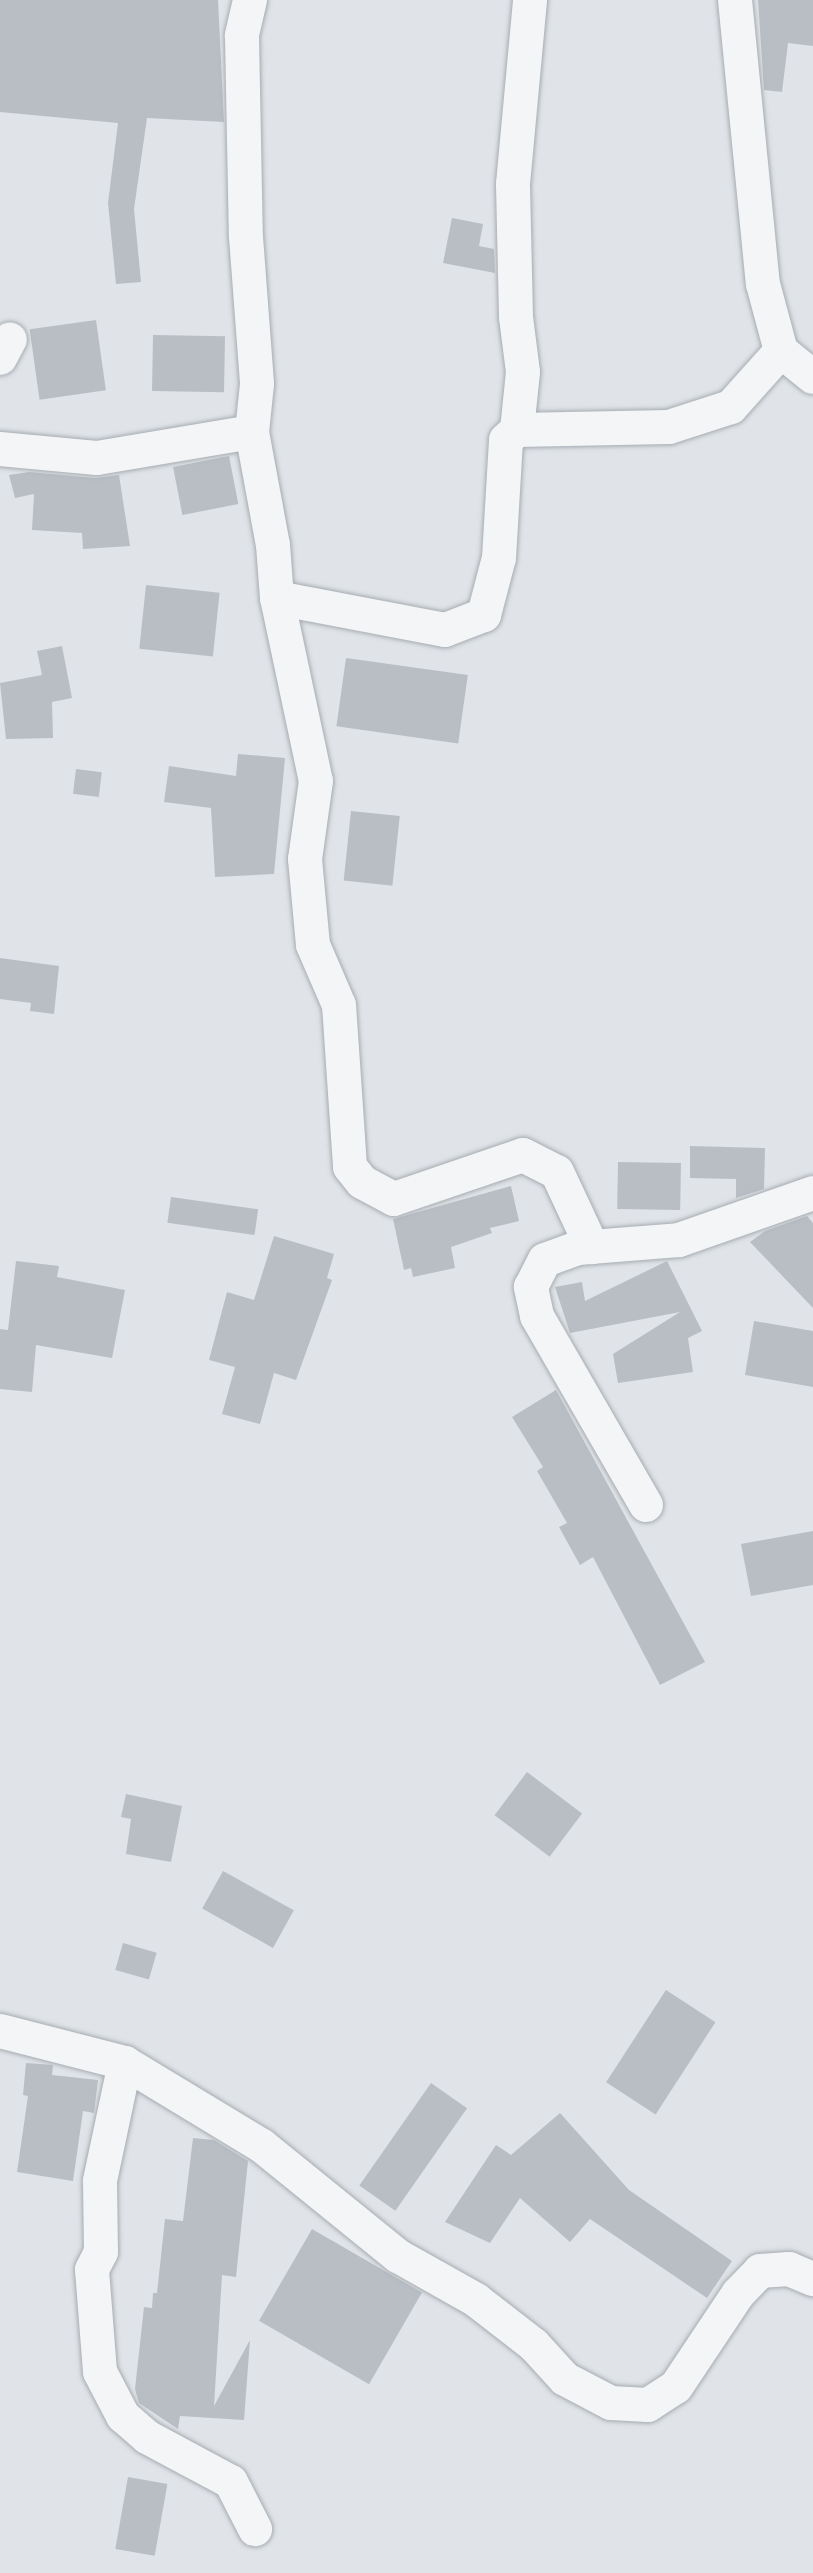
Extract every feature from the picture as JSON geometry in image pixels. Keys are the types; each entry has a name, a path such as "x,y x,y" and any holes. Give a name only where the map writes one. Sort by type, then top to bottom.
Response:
{"street":[{"path":"250,0 242,36 246,237 257,384 252,432 273,545 277,598 316,781 305,859 313,945 339,1005 350,1167 362,1182 394,1199 523,1155 557,1172 592,1247"},
{"path":"517,430 523,372 516,317 513,184 530,0"},
{"path":"735,0 763,284 781,351 813,377"},
{"path":"277,598 445,630 484,615 499,558 506,440 517,430 669,427 731,407 781,351"},
{"path":"0,449 97,458 252,432"},
{"path":"646,1505 537,1316 531,1287 545,1260 592,1247 679,1240 813,1193"},
{"path":"0,2031 125,2063 262,2146 398,2256 476,2300 534,2345 565,2379 611,2403 648,2405 676,2387 738,2294 760,2271 789,2269 813,2279"},
{"path":"125,2063 100,2181 101,2252 92,2270 100,2372 123,2416 147,2437 231,2482 255,2529"}],"building":[{"path":"0,0 218,0 224,122 147,118 134,209 141,282 116,284 108,203 118,123 0,112"},
{"path":"758,0 813,0 813,46 788,43 782,92 764,90"},
{"path":"452,218 483,224 479,246 494,249 495,273 443,263"},
{"path":"96,320 106,390 40,400 30,329"},
{"path":"153,335 225,336 224,392 152,391"},
{"path":"229,456 238,504 182,515 173,467"},
{"path":"29,472 95,478 119,475 130,546 83,549 82,533 32,530 34,494 15,498 9,475"},
{"path":"146,585 220,593 213,656 139,649"},
{"path":"62,646 72,698 52,702 53,738 6,739 0,683 42,675 37,651"},
{"path":"346,658 468,675 458,743 336,726"},
{"path":"238,754 285,758 274,874 215,877 211,808 164,802 169,766 236,776"},
{"path":"76,769 102,772 99,797 73,794"},
{"path":"351,811 400,816 392,886 344,881"},
{"path":"0,958 59,966 54,1014 30,1011 31,1003 0,999"},
{"path":"690,1146 765,1148 764,1189 736,1198 736,1179 690,1178"},
{"path":"618,1162 681,1163 680,1210 617,1209"},
{"path":"511,1186 519,1221 490,1228 492,1233 451,1247 455,1268 413,1277 411,1268 404,1270 393,1219"},
{"path":"171,1197 258,1209 255,1235 167,1223"},
{"path":"807,1216 813,1223 813,1308 750,1242 765,1231"},
{"path":"274,1236 334,1254 327,1278 332,1280 296,1380 274,1373 260,1424 222,1414 235,1367 209,1360 227,1292 254,1300"},
{"path":"16,1261 59,1266 57,1277 125,1290 112,1358 36,1345 32,1392 0,1389 0,1329 8,1330"},
{"path":"667,1261 702,1331 688,1338 693,1372 618,1383 613,1354 680,1312 570,1333 555,1287 582,1282 585,1301"},
{"path":"754,1321 813,1331 813,1387 745,1375"},
{"path":"556,1390 705,1662 660,1685 593,1557 580,1565 559,1527 567,1523 537,1471 543,1467 512,1417"},
{"path":"813,1531 813,1585 751,1596 741,1544"},
{"path":"527,1772 582,1814 550,1857 495,1815"},
{"path":"126,1794 182,1806 171,1862 126,1854 131,1819 121,1817"},
{"path":"223,1871 294,1910 273,1948 202,1909"},
{"path":"123,1943 157,1953 149,1980 115,1970"},
{"path":"666,1990 715,2022 656,2114 606,2082"},
{"path":"26,2063 53,2065 52,2075 98,2080 94,2113 83,2111 73,2181 17,2172 28,2096 23,2095"},
{"path":"431,2083 467,2108 395,2211 359,2185"},
{"path":"560,2113 629,2190 732,2261 707,2298 590,2219 570,2242 520,2198 490,2243 445,2222 496,2145 511,2155"},
{"path":"193,2138 214,2140 248,2161 236,2277 222,2275 214,2406 250,2340 244,2420 180,2416 178,2429 139,2403 135,2389 144,2307 152,2308 153,2293 157,2293 165,2219 183,2221"},
{"path":"312,2229 422,2292 369,2384 259,2321"},
{"path":"128,2477 167,2484 155,2556 115,2549"}]}
